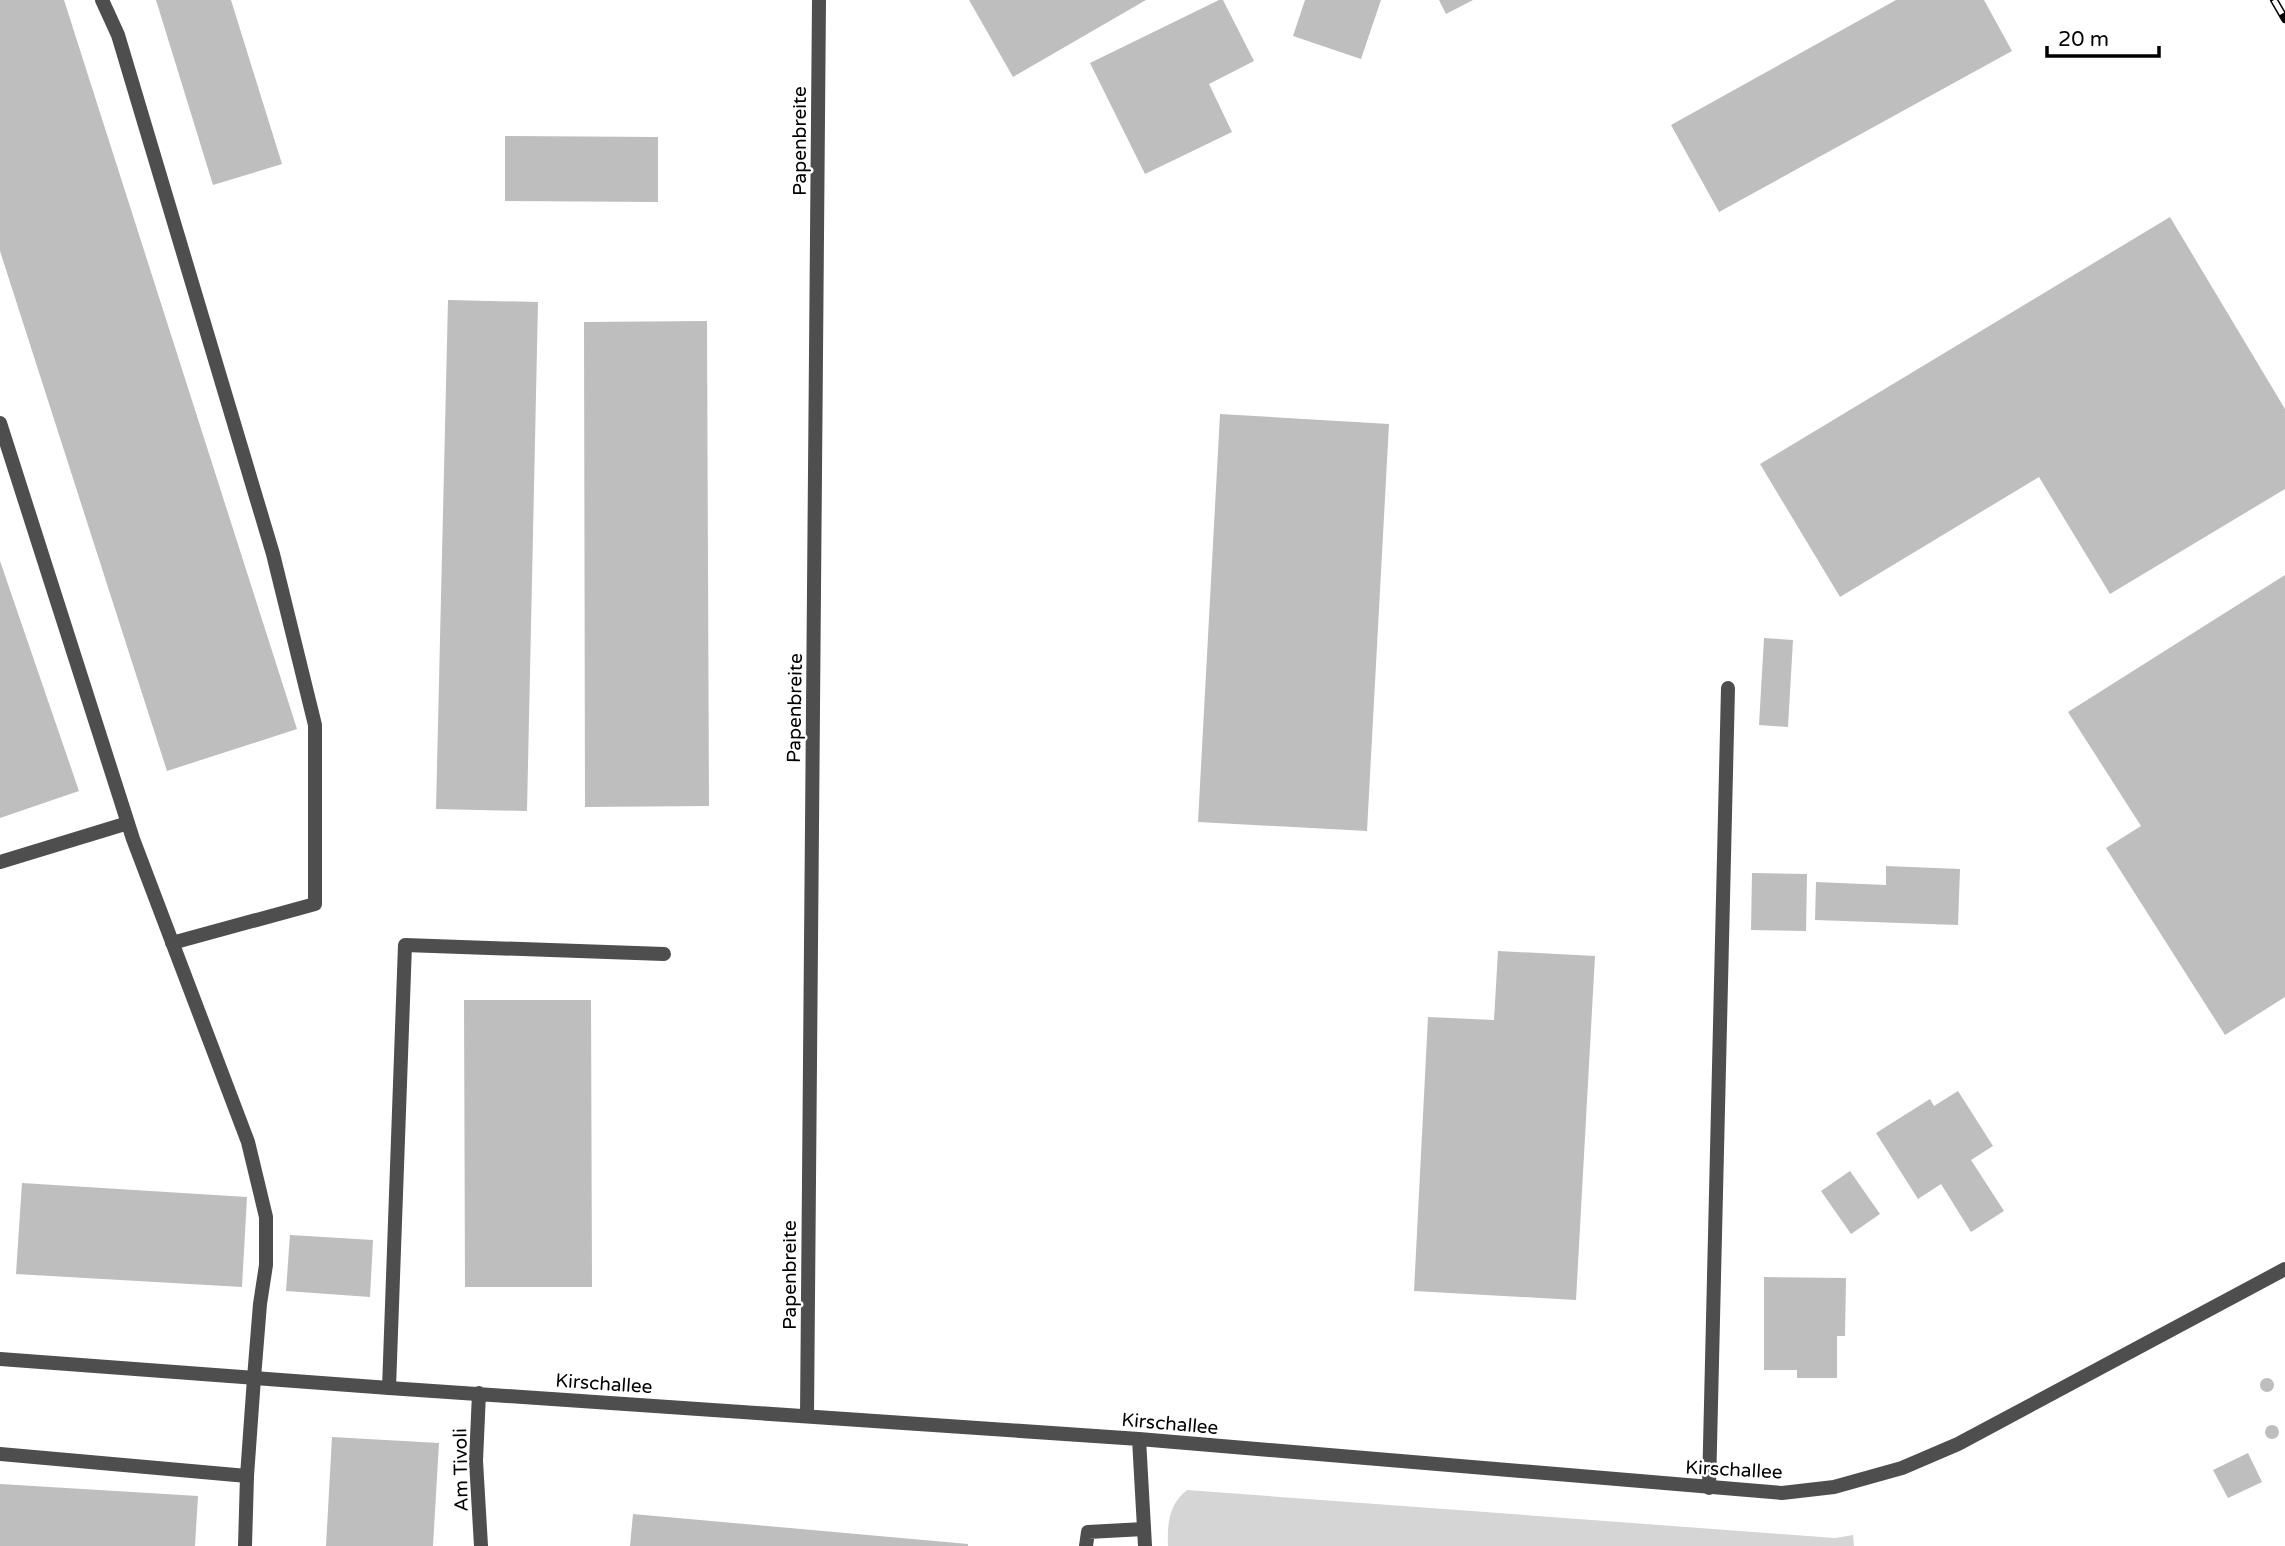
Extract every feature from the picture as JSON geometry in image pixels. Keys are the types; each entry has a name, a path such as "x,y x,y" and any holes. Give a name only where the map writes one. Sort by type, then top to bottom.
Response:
{"street":[{"path":"102,0 118,35 273,554 316,725 315,905 172,943"},
{"name":"Papenbreite","path":"807,1416 819,0"},
{"path":"0,423 128,823 248,1142 266,1217 266,1265 254,1378 245,1546"},
{"path":"1709,1488 1728,688"},
{"path":"0,862 128,823"},
{"path":"389,1388 405,945 664,954"},
{"name":"Kirschallee","path":"0,1359 1139,1439 1782,1493 1834,1487 1902,1468 1958,1444 2285,1269"},
{"name":"Am Tivoli","path":"479,1394 476,1461 481,1546"},
{"path":"1139,1439 1145,1546"},
{"path":"0,1454 247,1476"},
{"path":"1086,1546 1088,1532 1144,1530"}],"shaded area":[{"path":"1187,1490 1835,1538 1853,1535 1854,1546 1168,1546 1170,1515 1176,1502"}],"building":[{"path":"0,0 64,0 297,729 167,771 0,251"},
{"path":"156,0 231,0 282,164 213,185"},
{"path":"969,0 1146,0 1013,77"},
{"path":"1223,0 1254,61 1209,84 1232,132 1145,174 1090,63"},
{"path":"1305,0 1381,0 1361,59 1293,36"},
{"path":"1439,0 1473,0 1446,14"},
{"path":"1896,0 1984,0 2012,51 1719,212 1671,125"},
{"path":"505,136 658,137 658,202 505,201"},
{"path":"2170,217 2285,409 2285,489 2110,594 2039,477 1840,597 1760,464"},
{"path":"448,300 538,302 527,811 436,809"},
{"path":"707,321 709,806 585,807 584,322"},
{"path":"1220,414 1389,424 1367,831 1198,822"},
{"path":"0,561 79,791 0,818"},
{"path":"2285,575 2285,997 2225,1035 2106,848 2141,826 2068,712"},
{"path":"1764,638 1793,640 1788,727 1759,725"},
{"path":"1886,866 1960,869 1958,925 1815,920 1816,882 1886,885"},
{"path":"1752,873 1807,874 1806,931 1751,930"},
{"path":"1498,951 1595,956 1576,1300 1414,1291 1428,1017 1494,1020"},
{"path":"464,1000 591,1000 592,1287 465,1287"},
{"path":"1958,1091 1993,1146 1971,1160 2004,1211 1971,1232 1941,1184 1918,1199 1876,1133 1930,1099 1934,1106"},
{"path":"1850,1171 1880,1214 1851,1234 1821,1191"},
{"path":"22,1183 247,1197 242,1287 16,1274"},
{"path":"290,1235 373,1240 370,1297 286,1291"},
{"path":"1764,1277 1846,1278 1845,1336 1837,1336 1837,1378 1797,1378 1797,1370 1764,1370"},
{"path":"2267,1378 2272,1380 2272,1390 2267,1392 2262,1390 2260,1385 2262,1380"},
{"path":"2272,1425 2277,1427 2277,1437 2272,1439 2267,1437 2265,1432 2267,1427"},
{"path":"332,1437 439,1443 433,1546 326,1546"},
{"path":"2248,1453 2262,1482 2228,1498 2213,1470"},
{"path":"0,1484 198,1496 195,1546 0,1546"},
{"path":"633,1514 968,1544 968,1546 630,1546"}],"railway":[{"path":"2274,0 2285,19"}]}
